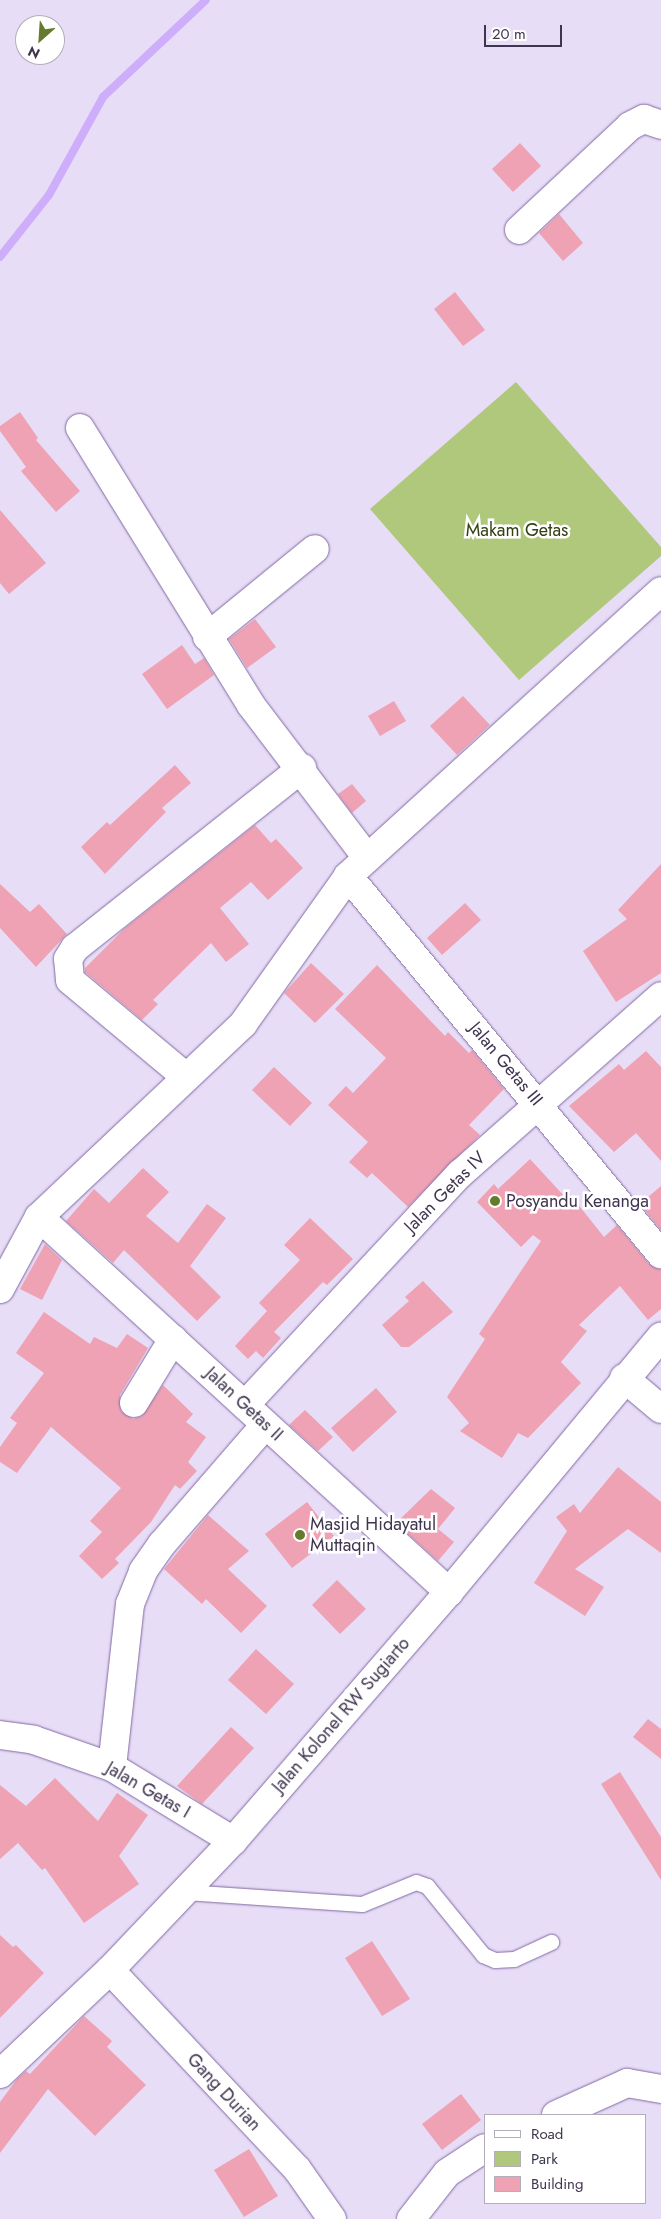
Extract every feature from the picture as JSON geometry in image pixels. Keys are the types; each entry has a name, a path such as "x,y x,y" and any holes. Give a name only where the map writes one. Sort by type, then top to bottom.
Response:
{"street":[{"path":"519,230 630,126 644,119 661,125"},
{"path":"80,428 207,637 252,705 302,768 367,858"},
{"path":"207,637 315,549"},
{"path":"3,1278 39,1217 243,1024 348,876 661,591"},
{"path":"186,1078 70,980 68,958 75,948 302,768"},
{"name":"Jalan Getas III","path":"348,876 540,1105 661,1254"},
{"name":"Jalan Getas IV","path":"246,1405 460,1174 661,996"},
{"name":"Jalan Getas II","path":"39,1217 448,1592"},
{"name":"Jalan Kolonel RW Sugiarto","path":"0,2074 110,1970 233,1841 448,1592 624,1378 661,1337"},
{"path":"134,1403 173,1339"},
{"path":"624,1378 661,1409"},
{"path":"112,1766 130,1604 144,1571 162,1544 265,1425"},
{"name":"Jalan Getas I","path":"0,1736 56,1746 112,1766 233,1841"},
{"name":"Gang Durian","path":"110,1970 297,2170 332,2219"},
{"path":"558,2114 627,2083 661,2089"},
{"path":"411,2219 448,2173 483,2149"}],"lane":[{"path":"185,1892 362,1904 416,1882 427,1886 473,1944 484,1955 495,1960 514,1959 551,1942"}],"green space":[{"name":"Makam Getas","path":"516,382 661,547 661,556 519,680 370,509"}],"building":[{"path":"520,143 541,166 513,192 492,169"},
{"path":"559,214 583,243 563,261 539,233"},
{"path":"455,292 485,330 463,346 434,309"},
{"path":"20,412 38,438 36,440 80,491 56,512 21,471 26,467 0,431 0,426"},
{"path":"0,510 46,563 9,594 0,583"},
{"path":"255,619 276,647 247,668 229,639"},
{"path":"182,645 195,664 204,658 214,675 167,709 142,674"},
{"path":"463,696 490,725 457,755 430,726"},
{"path":"394,701 406,721 380,736 368,716"},
{"path":"175,765 191,783 162,808 166,812 105,874 81,847 107,822 110,825"},
{"path":"352,784 366,801 352,813 338,794"},
{"path":"255,825 271,843 276,839 303,868 268,900 251,882 220,908 249,944 226,962 211,943 153,1000 158,1004 142,1020 85,972 85,968 125,928"},
{"path":"661,864 661,973 616,1002 583,951 627,919 618,910"},
{"path":"0,884 30,912 39,904 67,934 36,967 0,928"},
{"path":"465,903 481,920 442,955 427,938"},
{"path":"311,963 344,994 315,1023 284,993"},
{"path":"377,965 445,1036 448,1032 469,1053 472,1050 504,1089 469,1125 480,1135 408,1207 372,1173 367,1178 349,1162 368,1142 328,1105 346,1086 353,1093 386,1058 335,1009"},
{"path":"646,1051 661,1067 661,1161 636,1133 614,1152 569,1106 619,1064 624,1070"},
{"path":"274,1067 312,1103 290,1126 252,1090"},
{"path":"530,1159 565,1197 569,1193 604,1237 617,1225 649,1264 661,1269 661,1309 648,1320 620,1286 579,1325 587,1331 561,1362 581,1383 528,1438 518,1433 502,1458 460,1431 469,1423 447,1397 485,1339 479,1334 541,1241 533,1235 521,1247 477,1202 494,1184 498,1189"},
{"path":"143,1168 169,1192 146,1216 178,1243 207,1204 226,1218 190,1266 221,1297 197,1321 124,1250 113,1263 66,1221 94,1189 109,1203"},
{"path":"661,1186 661,1230 640,1204"},
{"path":"310,1218 353,1259 327,1285 323,1282 274,1332 281,1338 263,1358 256,1351 248,1359 235,1346 267,1311 259,1303 300,1260 284,1245"},
{"path":"45,1244 62,1260 42,1300 20,1289"},
{"path":"423,1281 453,1312 409,1347 401,1347 382,1325 409,1301 405,1297"},
{"path":"44,1312 90,1344 94,1337 117,1348 127,1334 148,1348 120,1395 121,1411 133,1419 142,1416 163,1385 193,1414 186,1422 206,1437 188,1462 197,1471 180,1489 175,1485 151,1522 115,1559 119,1563 102,1579 79,1556 102,1532 90,1521 121,1488 51,1427 17,1473 0,1462 0,1447 17,1423 10,1418 44,1373 16,1353"},
{"path":"376,1388 397,1412 353,1452 331,1428"},
{"path":"305,1410 333,1437 318,1451 289,1425"},
{"path":"618,1467 661,1502 661,1553 628,1529 575,1569 604,1587 585,1616 534,1583 567,1531 556,1517 574,1504 580,1513"},
{"path":"431,1489 455,1508 438,1529 454,1542 438,1561 396,1523"},
{"name":"Masjid Hidayatul Muttaqin","path":"307,1502 334,1536 292,1568 265,1534"},
{"path":"208,1515 249,1551 228,1569 267,1606 241,1633 206,1599 202,1604 164,1569"},
{"path":"337,1580 366,1609 340,1634 312,1605"},
{"path":"256,1649 294,1684 266,1714 228,1680"},
{"path":"648,1719 661,1729 661,1759 633,1737"},
{"path":"231,1727 254,1748 202,1804 177,1786"},
{"path":"620,1772 661,1837 661,1880 601,1784"},
{"path":"55,1778 98,1821 117,1793 148,1815 119,1856 139,1884 84,1923 45,1868 42,1870 18,1843 0,1859 0,1785 26,1806"},
{"path":"0,1935 13,1947 16,1945 44,1973 0,2018"},
{"path":"372,1941 410,1999 382,2016 345,1958"},
{"path":"84,2016 112,2041 107,2047 146,2085 95,2136 48,2089 0,2153 0,2102 17,2079 26,2071 30,2074"},
{"path":"461,2094 481,2120 442,2150 422,2124"},
{"path":"249,2149 278,2196 244,2217 214,2170"}],"waterway":[{"path":"0,257 49,195 103,97 206,0"}],"place":[{"name":"Posyandu Kenanga","path":"495,1201"},
{"name":"Masjid Hidayatul Muttaqin","path":"300,1535"}]}
